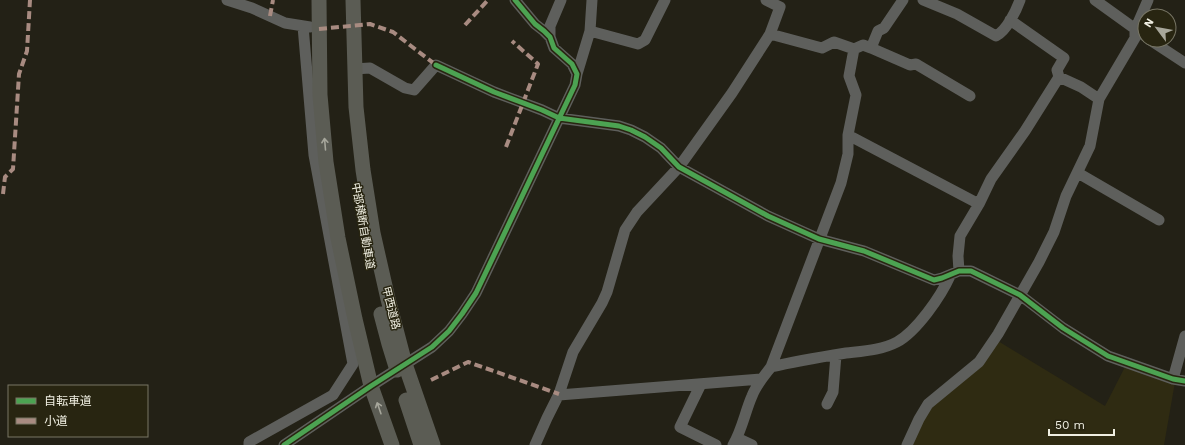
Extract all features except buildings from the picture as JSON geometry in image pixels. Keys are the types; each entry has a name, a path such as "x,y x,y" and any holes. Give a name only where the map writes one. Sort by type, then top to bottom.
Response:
{"highway":[{"path":"318,0 320,95 326,162 354,319 371,386 392,445"},
{"name":"中部横断自動車道","path":"343,0 344,69 348,126 364,238 389,344 421,445"},
{"name":"甲西道路","path":"353,0 356,107 360,146 373,233 388,299 406,364 433,445"}],"street":[{"path":"227,0 252,8 286,23 319,29"},
{"path":"515,0 535,24 550,37"},
{"path":"561,0 550,26 550,37 554,48 572,64 577,74"},
{"path":"284,445 432,347 449,331 462,314 476,292 575,84 590,30 592,0"},
{"path":"590,30 638,44 645,40 666,0"},
{"path":"535,445 559,395 573,352 607,292 625,230 637,212 679,167 732,93 770,34 780,7 766,0"},
{"path":"871,48 878,31 884,28 903,0"},
{"path":"924,0 957,14 996,36 1001,33 1016,12 1020,0"},
{"path":"1094,0 1135,30"},
{"path":"906,445 928,404 979,362 998,334 1039,262 1054,232 1066,196 1090,146 1099,99 1135,38 1135,30 1148,0"},
{"path":"771,367 807,359 879,348 896,343 906,336 929,309 955,274 960,236 991,180 1025,131 1059,77 1057,70 1064,58 1010,20"},
{"path":"248,445 249,442 333,395 353,364 314,155 303,26"},
{"path":"770,34 822,48 834,42 854,49 863,46 871,48 910,65 916,64 970,96"},
{"path":"1162,48 1185,63"},
{"path":"752,445 735,442 752,394 761,379 771,367 841,183 848,154 848,135 856,96 849,76 854,49"},
{"path":"354,69 370,68 405,88 414,90 436,65 494,92 559,118 619,126 631,130 645,137 661,148 679,167 768,216 819,239 864,251 934,280 971,271 1020,295 1062,328 1108,356 1173,379 1185,381"},
{"path":"1059,77 1081,87 1099,99"},
{"path":"848,135 979,204"},
{"path":"1078,172 1159,220"},
{"path":"1173,379 1185,336"},
{"path":"827,404 833,392 836,355"},
{"path":"559,395 761,379"},
{"path":"701,384 680,427 716,445"}],"shaded area":[{"path":"998,341 1105,406 1126,365 1175,382 1164,445 908,445 923,414"}],"marked path":[{"path":"3,194 5,177 13,169 19,74 27,51 30,0"},
{"path":"270,16 273,0"},
{"path":"465,25 488,0"},
{"path":"319,29 370,24 393,32 436,65"},
{"path":"506,147 538,64 512,41"},
{"path":"431,380 468,362 559,394"}],"cycle path":[{"path":"284,445 432,347 449,331 476,293 575,85 577,74 572,64 554,48 550,37 535,24 515,0"},
{"path":"436,65 494,92 559,118 619,126 631,130 645,137 661,148 679,167 768,216 819,239 864,251 934,280 959,271 971,271 1020,295 1063,328 1108,356 1173,379 1185,381"}]}
